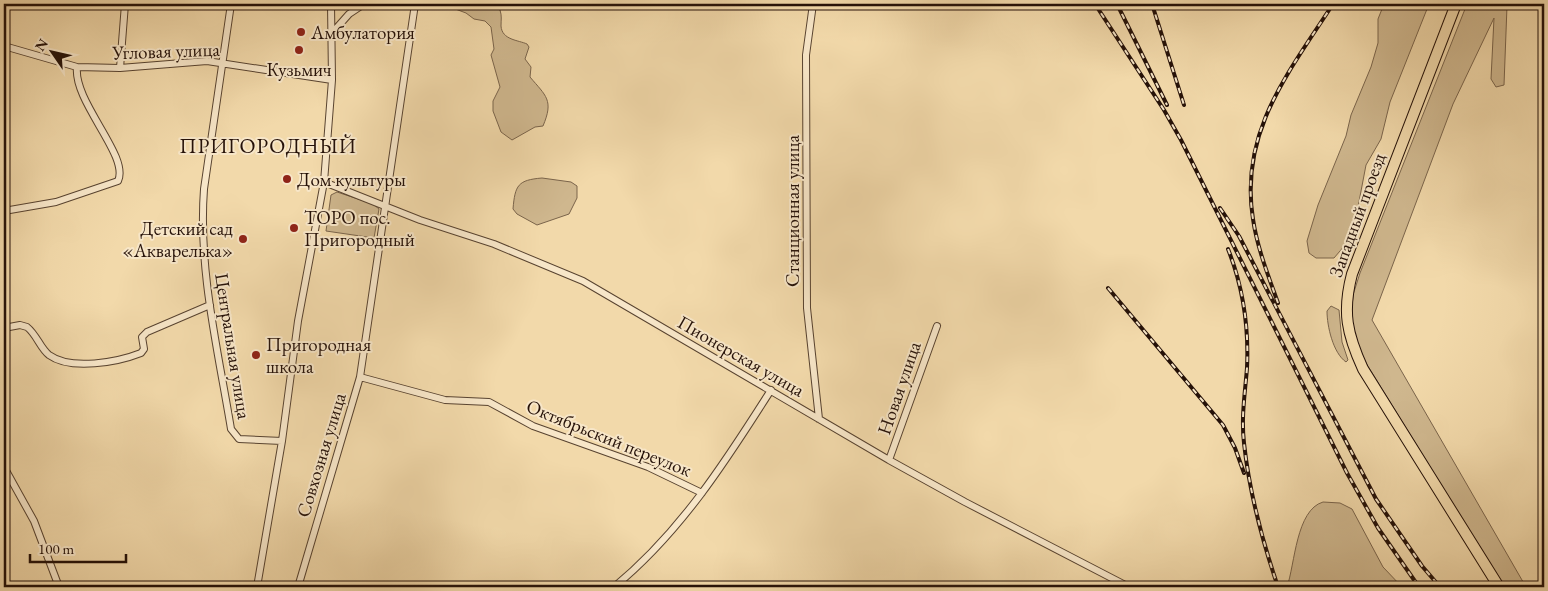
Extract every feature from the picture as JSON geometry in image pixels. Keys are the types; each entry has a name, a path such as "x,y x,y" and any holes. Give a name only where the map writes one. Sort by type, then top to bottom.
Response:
{"main road":[{"name":"Западный проезд","path":"1456,4 1352,274 1346,300 1347,320 1351,340 1364,369 1498,587"}],"street":[{"path":"120,68 125,4"},
{"name":"Центральная улица","path":"231,4 202,214 210,305 230,429 239,439 282,441"},
{"path":"256,587 282,441 298,320 324,182 332,80 333,32 331,4"},
{"path":"333,32 349,14 364,4"},
{"name":"Совхозная улица","path":"298,587 360,377 415,4"},
{"name":"Станционная улица","path":"814,4 806,55 807,308 819,419"},
{"name":"Угловая улица","path":"4,46 77,67 120,68 184,62 222,62 332,80"},
{"path":"4,211 56,202 118,181 121,176 116,156 82,96 76,78 77,67"},
{"name":"Пионерская улица","path":"324,182 420,220 494,244 583,281 889,460 965,502 1129,587"},
{"path":"4,328 28,327 46,352 58,359 76,363 103,362 141,353 144,349 142,337 147,332 210,305"},
{"name":"Новая улица","path":"889,460 937,326"},
{"name":"Октябрьский переулок","path":"360,377 457,403 489,402 533,426 648,467 702,493"},
{"path":"614,587 634,571 674,529 731,454 771,390"},
{"path":"4,467 6,476 34,521 59,587"}],"shaded area":[{"path":"442,4 487,4 500,10 501,26 504,34 511,39 527,44 529,47 525,59 531,67 530,77 544,94 548,104 543,126 535,127 512,140 501,132 493,111 493,101 500,87 491,55 494,49 491,27 485,21 474,19 466,13"},
{"path":"1384,4 1429,4 1390,102 1381,139 1366,165 1357,212 1346,244 1334,258 1316,258 1309,253 1307,241 1318,205 1346,136 1351,115 1371,67 1378,43 1378,19"},
{"path":"1467,4 1506,4 1507,6 1504,85 1496,87 1491,79 1494,18 1453,104 1372,320 1526,587 1504,587 1358,350 1351,320 1353,295 1360,273"},
{"path":"542,178 571,182 577,186 577,198 569,214 537,225 517,214 513,209 515,194 519,185 528,180"},
{"path":"337,192 373,204 379,209 374,238 326,231 331,195"},
{"path":"1331,306 1339,310 1342,342 1348,360 1346,362 1341,358 1334,346 1328,324 1327,311"},
{"path":"1323,502 1340,503 1352,509 1383,567 1402,587 1287,587 1302,526 1307,515 1314,507"}],"railway":[{"path":"1095,4 1164,110 1181,140 1347,473 1378,528 1419,587"},
{"path":"1117,4 1167,105"},
{"path":"1152,4 1184,105"},
{"path":"1278,303 1260,250 1253,219 1251,188 1253,158 1271,104 1300,54 1333,4"},
{"path":"1220,208 1239,236 1376,499 1422,566 1440,587"},
{"path":"1228,249 1238,278 1246,322 1247,368 1243,424 1246,461 1257,516 1278,587"},
{"path":"1108,288 1223,425 1235,448 1244,473"}],"place":[{"name":"Амбулатория","path":"301,32"},
{"name":"Кузьмич","path":"299,50"},
{"name":"Дом культуры","path":"287,179"},
{"name":"ТОРО пос. Пригородный","path":"294,228"},
{"name":"Детский сад «Акварелька»","path":"243,239"},
{"name":"Пригородная школа","path":"256,355"}],"district":[{"name":"ПРИГОРОДНЫЙ","path":"268,145"}]}
